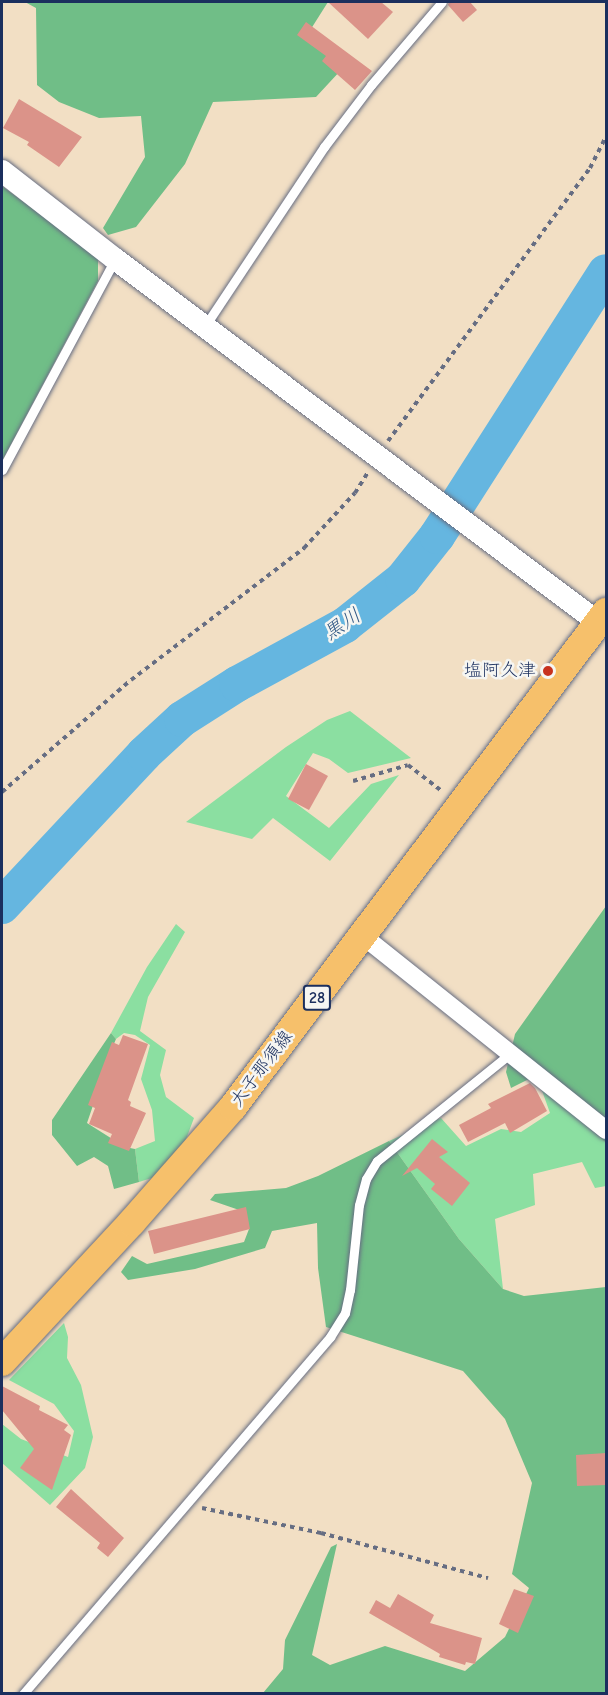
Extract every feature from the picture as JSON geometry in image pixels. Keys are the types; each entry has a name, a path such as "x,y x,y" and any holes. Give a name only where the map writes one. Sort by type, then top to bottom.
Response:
{"main road":[{"name":"大子那須線","path":"2,1362 125,1230 233,1107 462,807 602,618"}],"street":[{"path":"2,171 115,260 490,543 602,618"},
{"path":"363,936 606,1130"}],"lane":[{"path":"205,326 324,147 371,85 442,2"},
{"path":"2,470 115,260"},
{"path":"23,1694 330,1337 345,1313 350,1290 359,1204 366,1179 377,1161 511,1053"}],"path":[{"path":"2,792 131,680 304,548 355,494 590,168 606,136"},
{"path":"353,781 408,765 462,807"},
{"path":"186,1504 321,1533 488,1578"}],"green space":[{"path":"25,2 328,2 309,32 341,70 316,97 213,102 185,164 136,227 108,235 103,228 145,157 141,116 99,118 59,102 37,85 36,8"},
{"path":"2,186 98,257 98,281 2,461"},
{"path":"350,711 411,758 348,773 329,759 313,753 286,796 329,828 371,784 399,775 330,861 273,818 252,839 186,822 286,747 327,720"},
{"path":"606,906 606,1143 531,1078 511,1088 506,1072 515,1034"},
{"path":"176,924 185,932 148,997 140,1031 166,1050 160,1075 166,1097 194,1118 185,1142 155,1177 139,1182 135,1149 155,1141 152,1110 141,1079 150,1045 135,1035 124,1033 116,1039 111,1033 147,967"},
{"path":"111,1033 116,1039 99,1079 99,1088 87,1123 125,1147 135,1149 139,1182 114,1189 108,1166 94,1157 77,1166 52,1135 52,1120"},
{"path":"540,1085 606,1143 606,1186 595,1188 582,1162 533,1174 535,1205 495,1219 503,1289 459,1239 389,1141 441,1118 466,1146 501,1129 521,1132 550,1113"},
{"path":"389,1141 459,1239 503,1289 524,1296 606,1287 606,1693 263,1693 283,1669 285,1640 331,1547 337,1544 312,1655 330,1665 385,1646 465,1671 505,1637 529,1588 512,1574 532,1483 505,1419 463,1371 326,1327 318,1268 317,1223 272,1231 265,1248 195,1269 128,1280 121,1272 132,1256 147,1264 244,1242 249,1229 245,1212 210,1200 215,1194 286,1188 318,1176"},
{"path":"64,1323 68,1337 67,1358 81,1385 93,1437 85,1468 50,1505 2,1463 2,1424 21,1439 68,1457 74,1431 54,1404 9,1380"}],"building":[{"path":"328,2 381,2 393,12 368,39"},
{"path":"449,2 470,2 477,10 463,22 448,5"},
{"path":"306,22 372,71 355,90 322,61 326,56 297,35"},
{"path":"19,99 82,137 59,167 27,145 29,142 3,128"},
{"path":"306,764 328,776 309,810 288,799"},
{"path":"123,1035 148,1044 128,1100 131,1102 130,1106 146,1113 129,1151 108,1143 112,1134 89,1124 95,1108 88,1105 112,1042 119,1045"},
{"path":"530,1083 547,1111 510,1133 505,1123 468,1142 459,1125 491,1108 488,1104"},
{"path":"432,1139 448,1152 439,1157 470,1183 452,1206 431,1189 435,1184 417,1168 402,1176"},
{"path":"246,1207 250,1229 154,1254 148,1231"},
{"path":"2,1386 40,1406 39,1410 68,1425 64,1430 71,1435 52,1490 20,1468 34,1449 2,1410"},
{"path":"606,1453 606,1485 577,1486 576,1455"},
{"path":"71,1489 124,1538 108,1557 97,1548 100,1543 56,1507"},
{"path":"514,1589 534,1596 518,1633 499,1624"},
{"path":"398,1594 434,1615 430,1623 482,1638 475,1664 466,1662 465,1665 439,1657 440,1654 369,1613 376,1600 390,1608"}],"waterway":[{"name":"黒川","path":"2,906 144,754 182,719 237,684 345,625 403,579 437,536 606,272"}],"place":[{"name":"塩阿久津","path":"548,671"}]}
